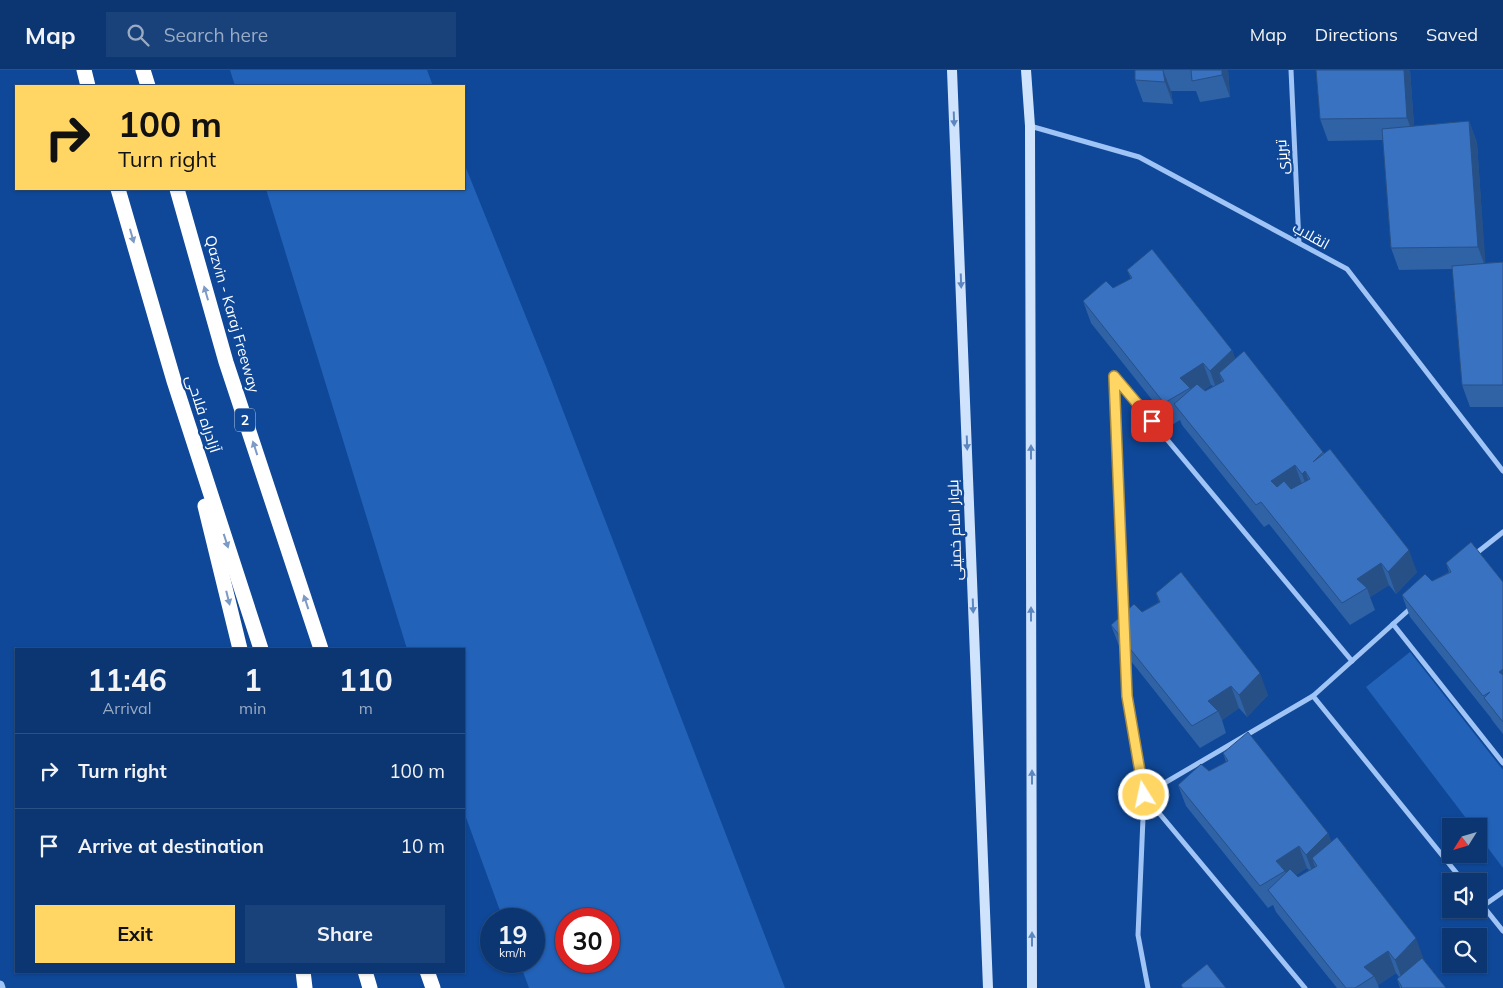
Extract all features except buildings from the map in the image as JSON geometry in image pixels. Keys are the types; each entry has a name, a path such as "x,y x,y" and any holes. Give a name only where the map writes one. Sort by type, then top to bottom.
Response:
{"highway":[{"path":"84,70 88,85"},
{"path":"143,70 148,85"},
{"name":"آزادراه فلاحی","path":"118,190 174,381 260,648"},
{"name":"Qazvin - Karaj Freeway","path":"177,190 226,362 321,648"},
{"path":"174,381 240,648"},
{"path":"303,973 305,988"},
{"path":"366,973 370,988"},
{"path":"429,973 433,988"}],"main road":[{"name":"بلوار امام خمینی","path":"952,70 988,988"},
{"path":"1026,70 1030,126 1032,988"}],"street":[{"name":"تبریزی","path":"1291,70 1299,243"},
{"name":"انقلاب","path":"1030,126 1139,156 1346,270 1503,471"},
{"path":"1124,626 1114,376 1352,661"},
{"path":"1467,561 1503,532"},
{"path":"1144,795 1313,696 1418,601"},
{"path":"1393,624 1503,763"},
{"path":"1125,646 1127,696 1144,795 1138,935 1148,988"},
{"path":"1313,696 1457,873"},
{"path":"1144,795 1305,988"},
{"path":"1487,903 1503,892"},
{"path":"1487,911 1503,931"}],"shaded area":[{"path":"230,70 427,70 433,85 235,85"},
{"path":"465,165 547,369 785,988 529,988 523,973 545,973 545,908 499,908 465,815 465,648 407,648 266,190 465,190"},
{"path":"1410,652 1503,770 1503,868 1488,848 1488,818 1466,818 1366,687"}],"route":[{"path":"1144,795 1127,696 1114,376 1152,421"}]}
